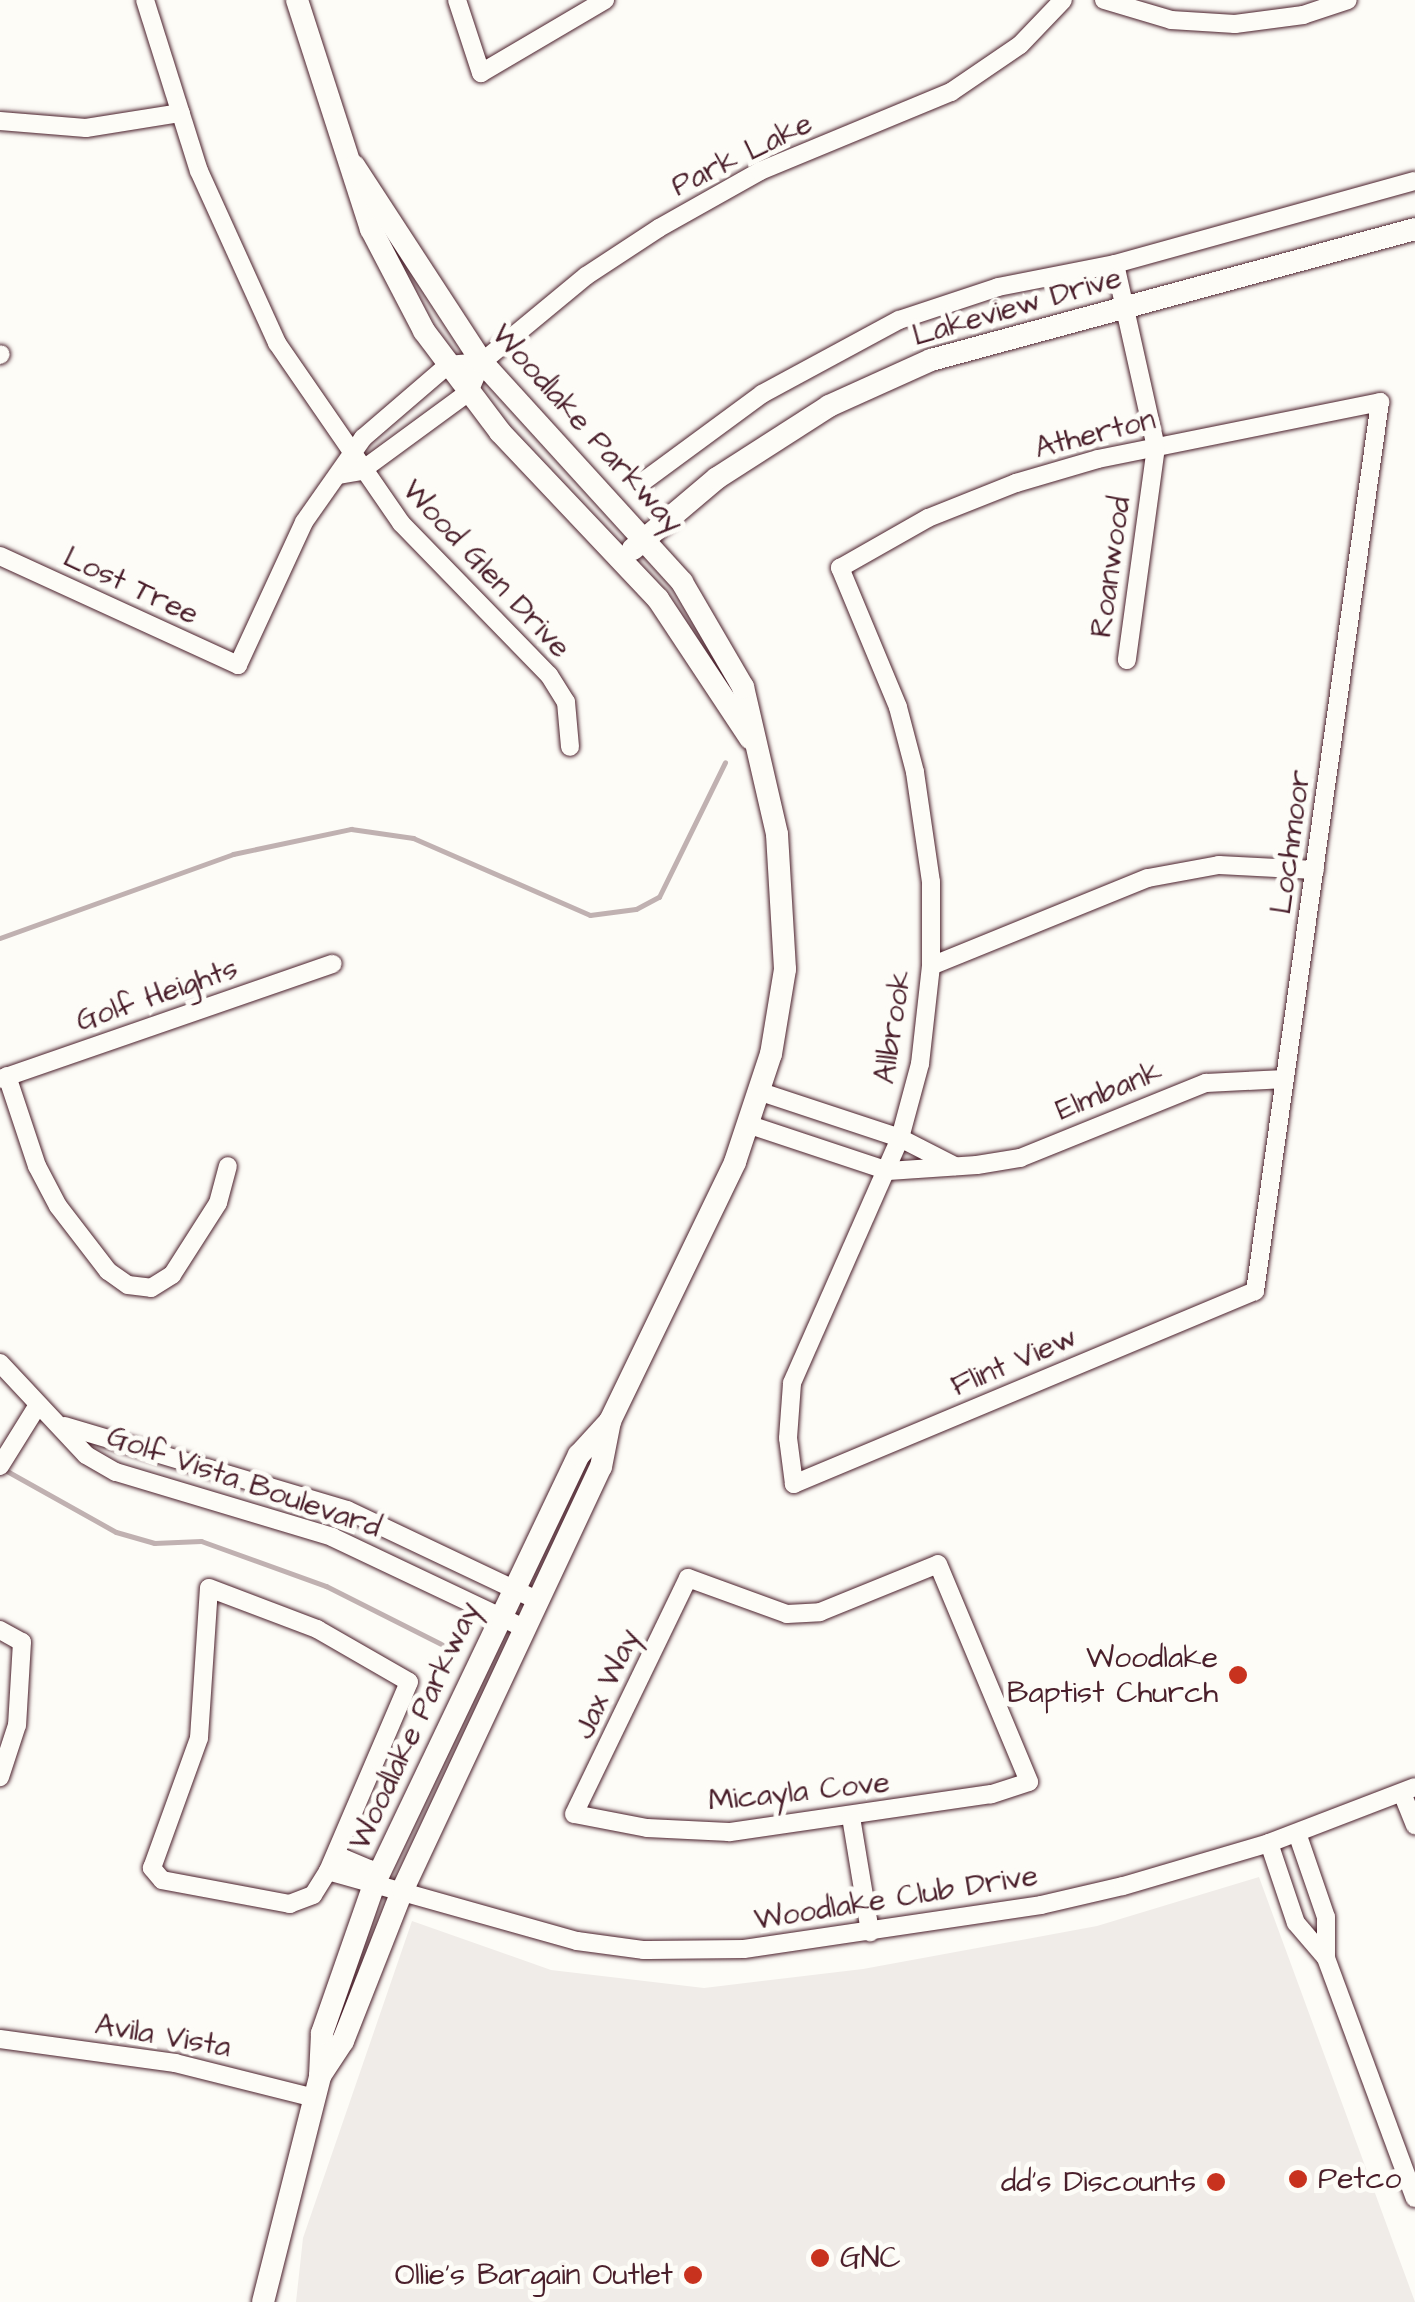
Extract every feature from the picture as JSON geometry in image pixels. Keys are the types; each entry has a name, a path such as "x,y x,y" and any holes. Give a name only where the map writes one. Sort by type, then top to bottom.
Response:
{"street":[{"name":"Wood Glen Drive","path":"145,0 180,113 243,278 356,464 423,548 549,675 566,702 570,747"},
{"path":"457,0 481,73 605,0"},
{"name":"Park Lake","path":"468,392 482,362 586,276 659,228 760,171 951,92 1020,44 1063,0"},
{"path":"1104,0 1171,20 1235,24 1303,15 1348,0"},
{"name":"Woodlake Parkway","path":"298,2 354,166 371,229 448,365 468,392 624,558 693,648 752,740"},
{"path":"0,121 104,127 180,113"},
{"name":"Woodlake Parkway","path":"317,2087 344,2041 403,1889 601,1467 610,1422 750,1124 780,1015 786,926 778,834 752,740 743,688 729,661 682,582 482,362 354,166"},
{"path":"644,481 762,394 898,320 998,287 1115,264 1415,181"},
{"name":"Lakeview Drive","path":"624,558 718,478 830,406 932,360 1415,229"},
{"name":"Roanwood","path":"1115,264 1156,447 1126,660"},
{"path":"356,464 401,409 448,365 482,362"},
{"path":"356,464 418,429 468,392"},
{"name":"Atherton","path":"840,568 928,518 1016,483 1156,447 1380,402"},
{"name":"Lochmoor","path":"1255,1291 1380,402"},
{"path":"401,409 418,429"},
{"name":"Lost Tree","path":"0,556 238,665 304,522 339,475 356,464"},
{"name":"Allbrook","path":"794,1484 792,1383 900,1138 920,1064 931,966 931,882 915,772 898,707 840,568"},
{"path":"931,966 1148,878 1220,864 1315,870"},
{"name":"Golf Heights","path":"4,1078 333,964"},
{"path":"4,1078 37,1166 58,1206 108,1272 128,1285 151,1288 172,1276 218,1203 228,1166"},
{"name":"Elmbank","path":"750,1124 888,1171 956,1166 1020,1158 1206,1082 1285,1078"},
{"path":"761,1092 900,1138 956,1166"},
{"name":"Flint View","path":"794,1484 1255,1291"},
{"name":"Golf Vista Boulevard","path":"0,1363 38,1405 64,1426 86,1456 116,1472 332,1537 526,1628"},
{"path":"0,1466 38,1405"},
{"name":"Woodlake Parkway","path":"263,2302 317,2087 322,2033 376,1882 499,1616 579,1455 610,1422"},
{"name":"Golf Vista Boulevard","path":"64,1426 314,1498 539,1601"},
{"name":"Jax Way","path":"574,1814 688,1578 771,1610 820,1612 938,1564 1029,1782"},
{"path":"208,1588 317,1628 409,1682 332,1863 313,1895 290,1904 162,1880 152,1868 199,1738 208,1588"},
{"path":"0,1630 22,1642 17,1725 0,1777"},
{"name":"Micayla Cove","path":"574,1814 648,1828 728,1832 851,1816 1029,1782"},
{"path":"1408,1790 1415,1824"},
{"name":"Woodlake Club Drive","path":"332,1863 369,1869 376,1882 522,1930 644,1950 744,1949 1041,1905 1297,1833 1408,1790"},
{"path":"851,1816 870,1932"},
{"path":"1297,1833 1326,1917 1326,1958 1415,2198"},
{"path":"1268,1842 1296,1924 1326,1958"},
{"name":"Avila Vista","path":"0,2039 175,2062 317,2087"}],"shaded area":[{"path":"1259,1877 1415,2302 296,2302 303,2238 412,1921 551,1970 704,1988 863,1969 1097,1926"}],"waterway":[{"path":"0,938 233,854 351,829 413,838 590,915 636,909 659,897 725,762"},
{"path":"5,1470 116,1532 154,1543 201,1541 326,1586 451,1649"}],"place":[{"name":"Woodlake Baptist Church","path":"1238,1675"},
{"name":"Petco","path":"1298,2179"},
{"name":"dd's Discounts","path":"1216,2182"},
{"name":"GNC","path":"820,2258"},
{"name":"Ollie's Bargain Outlet","path":"693,2275"}]}
